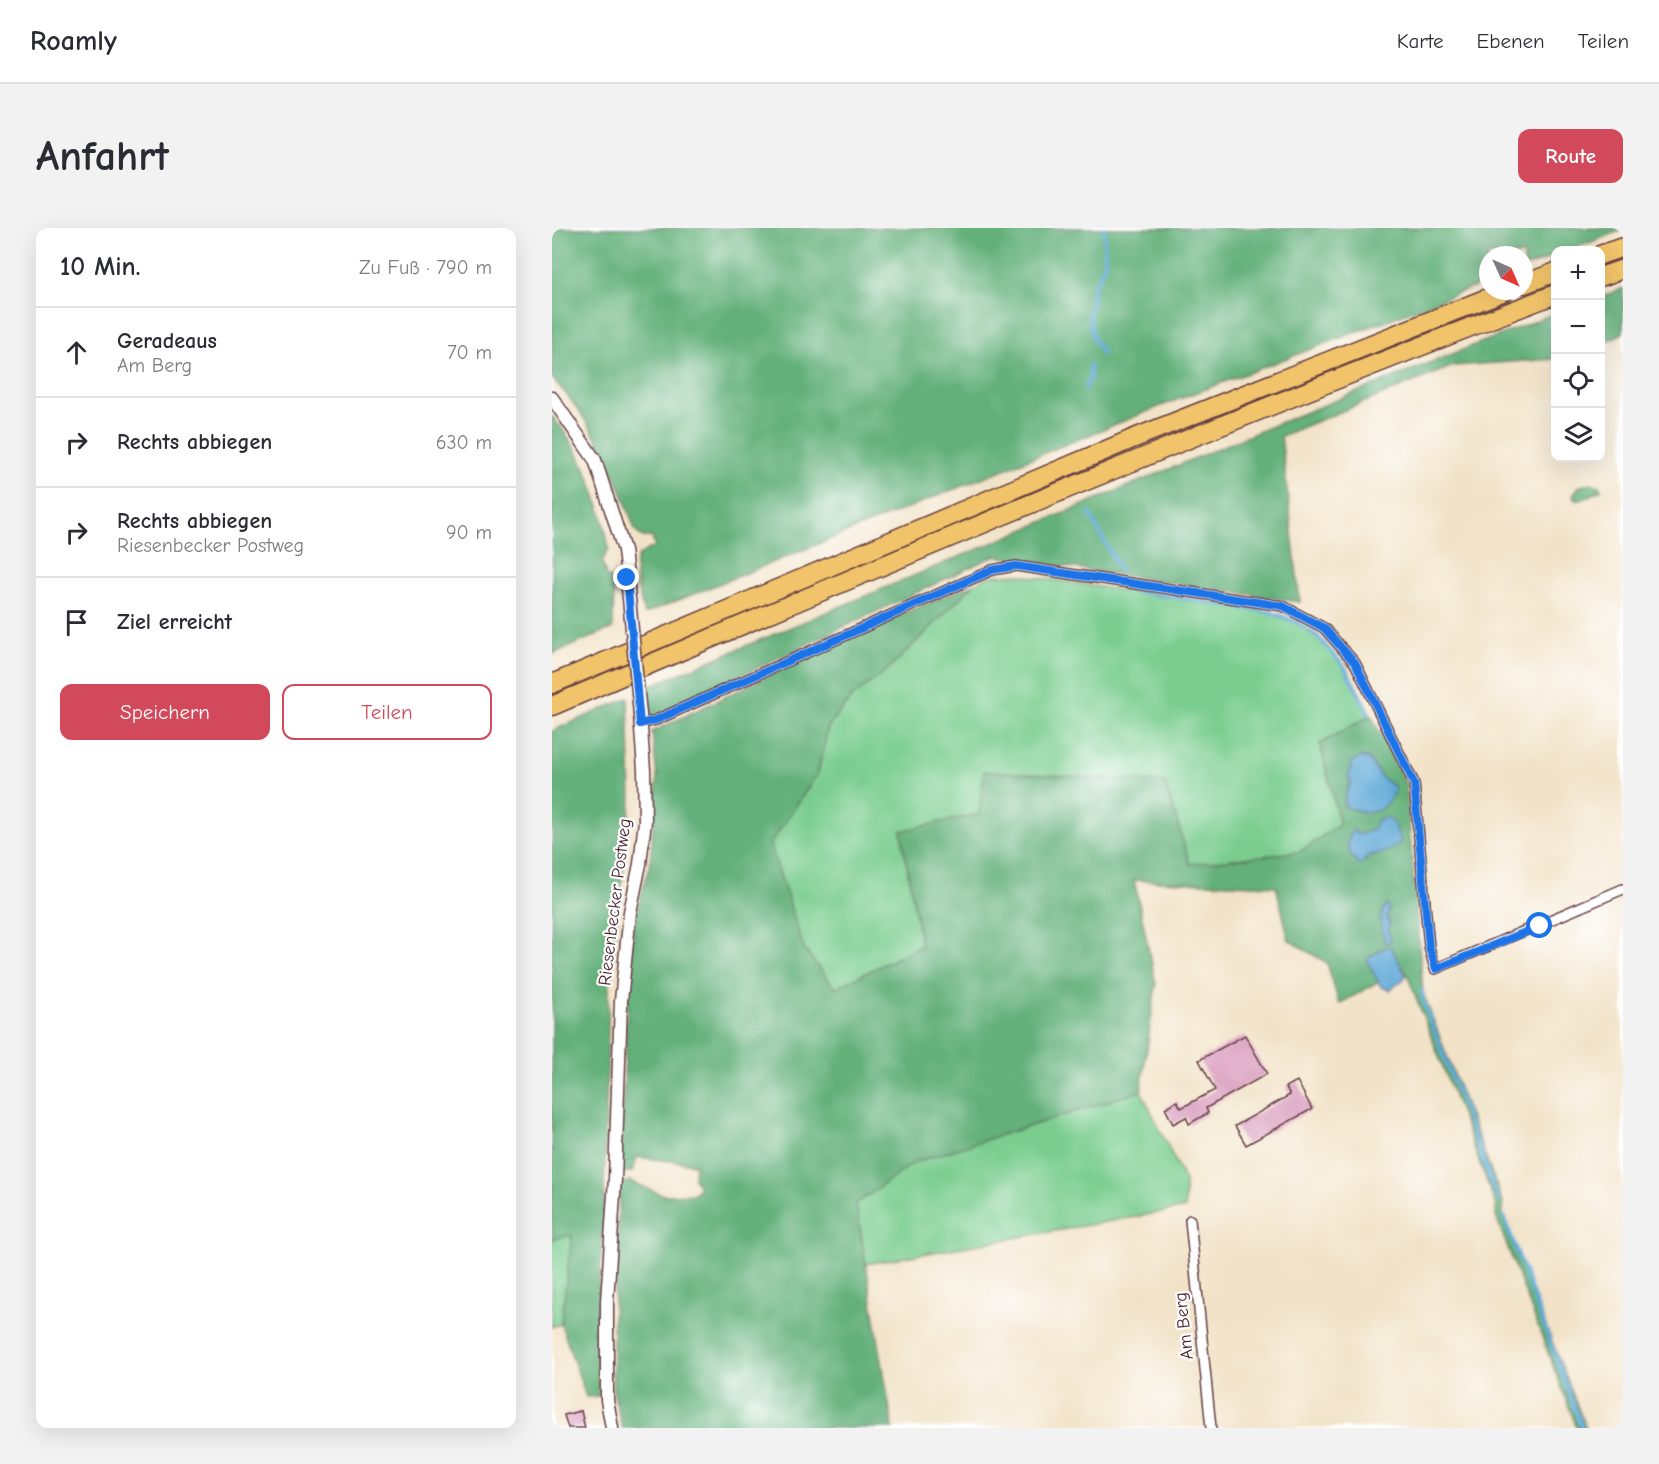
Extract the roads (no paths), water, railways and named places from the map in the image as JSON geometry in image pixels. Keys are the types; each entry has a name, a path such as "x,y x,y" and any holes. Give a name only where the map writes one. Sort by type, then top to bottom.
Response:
{"highway":[{"path":"1605,253 1623,247"},
{"path":"1605,275 1623,269"},
{"path":"1533,281 1551,274"},
{"path":"552,706 1150,454 1352,372 1551,296"},
{"path":"552,684 1137,437 1481,300"}],"street":[{"name":"Riesenbecker Postweg","path":"552,398 595,460 624,550 644,780 645,822 640,864 630,912 621,1000 615,1179 607,1302 607,1400 612,1428"},
{"path":"640,720 656,720 992,570 1016,566 1283,606 1324,628 1355,663 1414,783 1429,947 1436,969 1623,889"},
{"name":"Am Berg","path":"1190,1220 1211,1428"}],"water":[{"path":"1362,757 1369,759 1381,777 1396,788 1386,804 1375,811 1362,812 1344,806 1351,782 1348,778 1352,762"},
{"path":"1383,817 1392,820 1401,841 1387,851 1370,855 1360,865 1348,849 1350,835 1353,830 1358,835 1372,830 1377,820"},
{"path":"1387,905 1390,908 1387,917 1391,942 1385,943 1381,919"},
{"path":"1385,947 1391,947 1406,975 1390,990 1381,987 1367,961"}],"waterway":[{"path":"1103,354 1093,338 1089,315 1094,286 1105,264 1104,228"},
{"path":"1086,389 1086,384 1090,379 1090,365"},
{"path":"1089,512 1120,571"},
{"path":"1129,590 1269,612 1297,622 1318,637 1344,666 1369,714"},
{"path":"1422,990 1423,1000 1498,1200"},
{"path":"1504,1217 1582,1428"}]}
